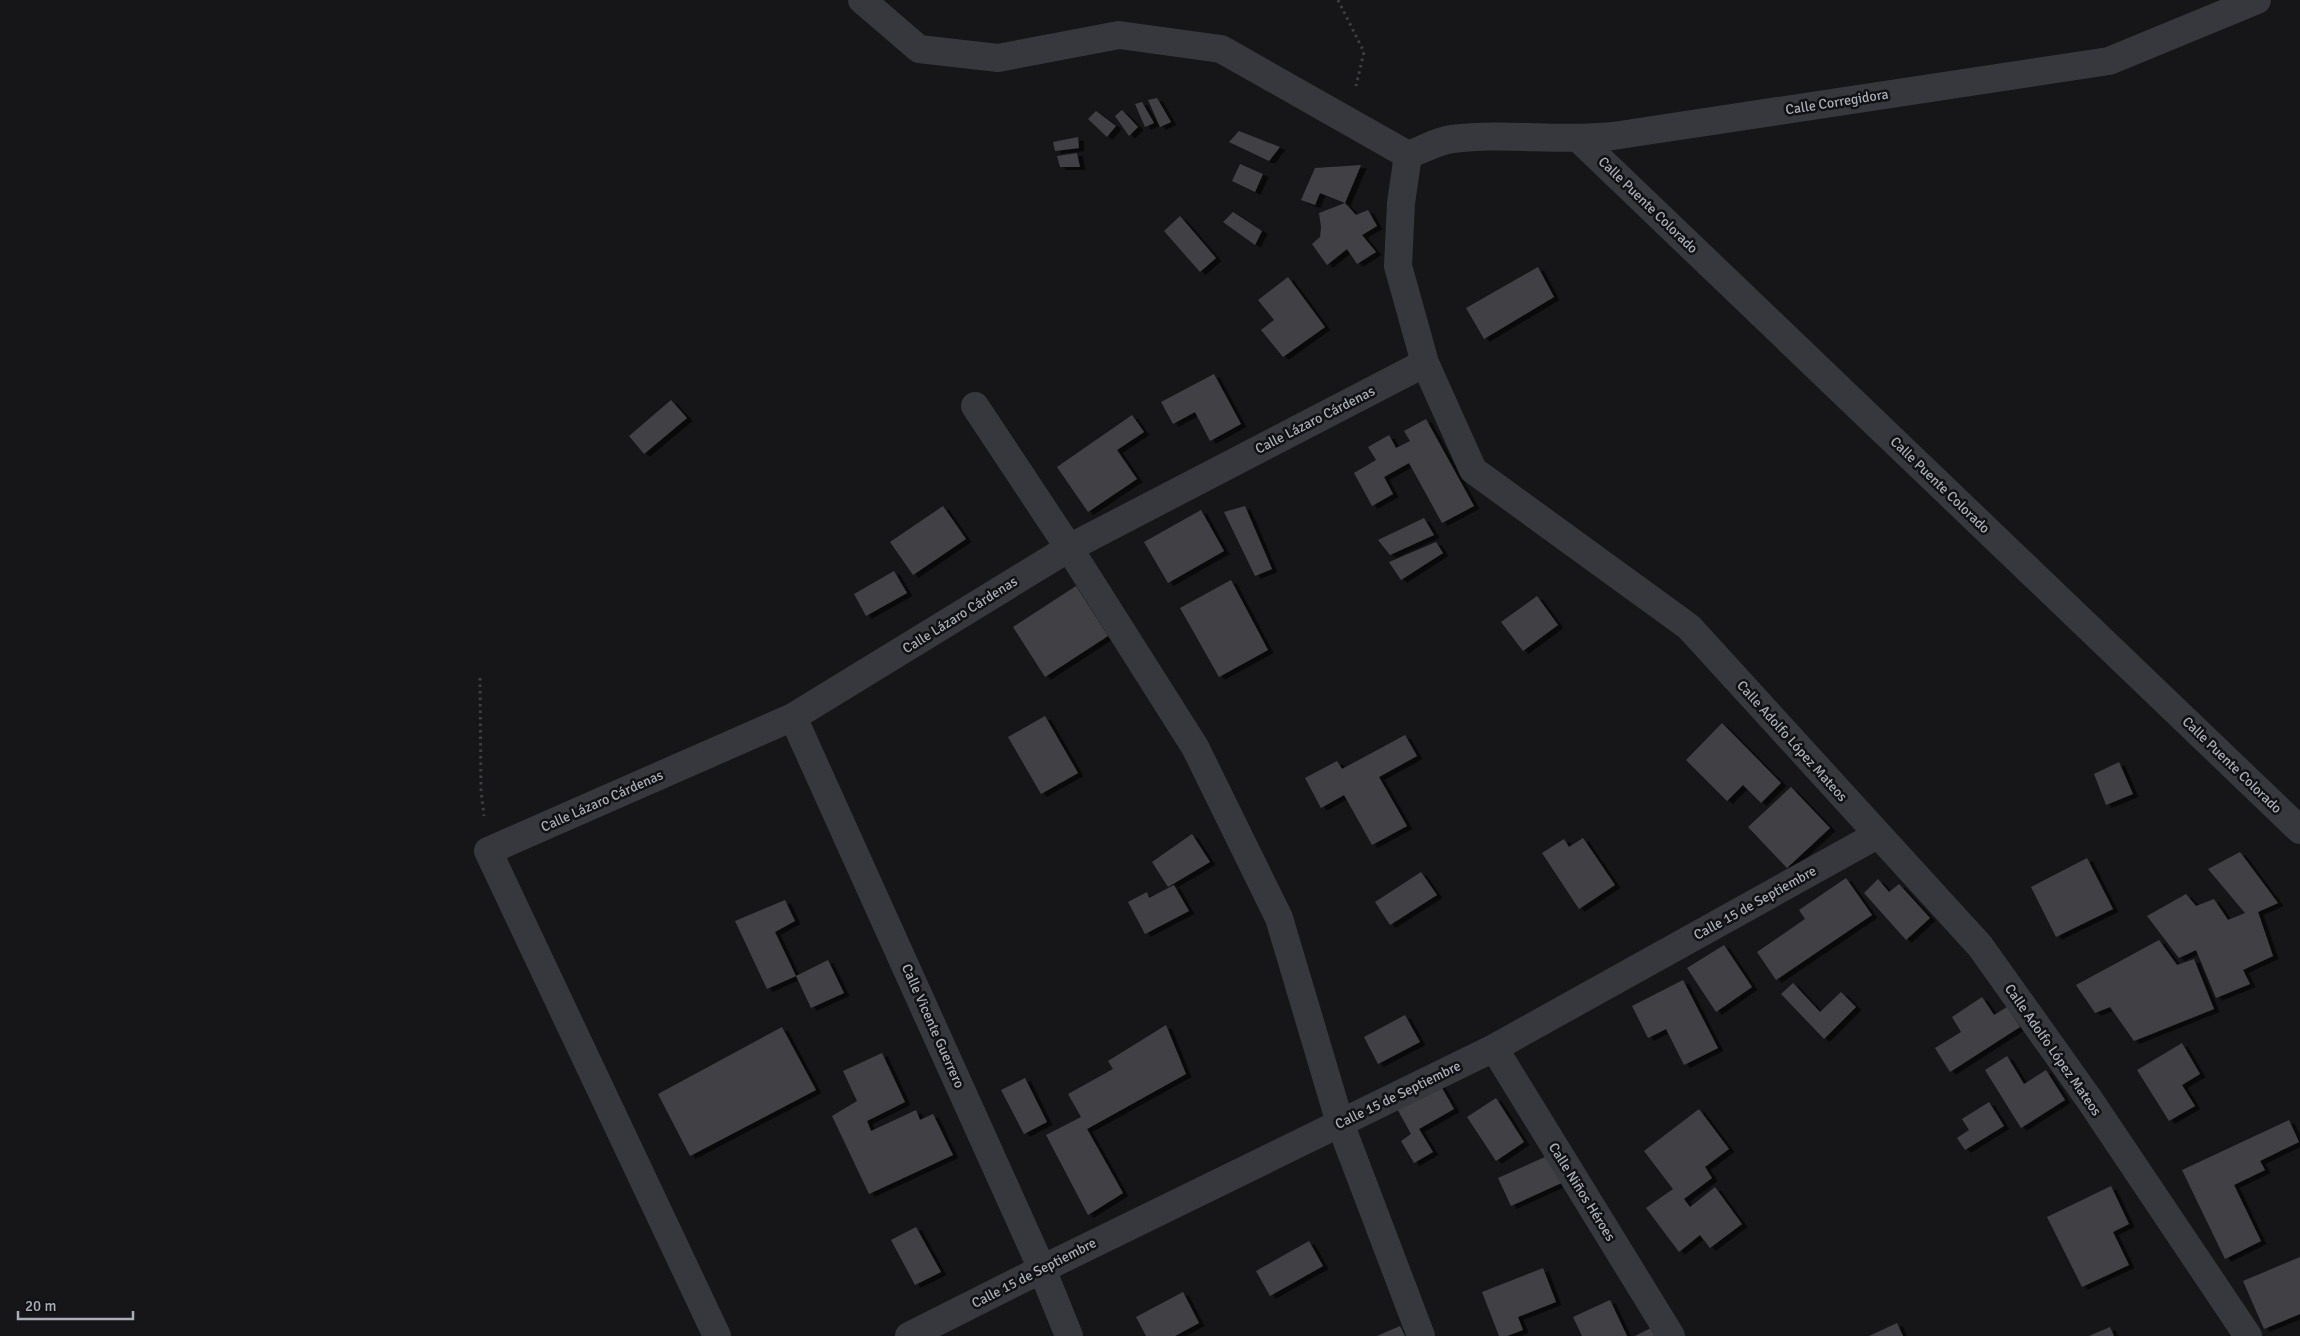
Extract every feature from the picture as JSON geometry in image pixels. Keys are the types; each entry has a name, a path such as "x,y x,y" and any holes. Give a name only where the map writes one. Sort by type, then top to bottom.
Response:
{"street":[{"path":"862,0 919,49 998,58 1119,35 1221,49 1408,155"},
{"name":"Calle Corregidora","path":"1408,155 1450,140 1507,136 1580,140 2109,61 2258,0"},
{"name":"Calle Puente Colorado","path":"1580,140 2300,830"},
{"name":"Calle Adolfo López Mateos","path":"1408,155 1401,203 1398,266 1425,363 1473,470 1689,627 1980,946 2089,1099 2248,1336"},
{"name":"Calle Lázaro Cárdenas","path":"488,851 793,717 1069,548 1425,363"},
{"path":"975,406 1069,548 1195,746 1279,918 1340,1123 1421,1336"},
{"name":"Calle Vicente Guerrero","path":"793,717 1042,1269 1069,1336"},
{"name":"Calle 15 de Septiembre","path":"910,1336 1042,1269 1494,1048 1877,835"},
{"path":"488,851 717,1336"},
{"name":"Calle Niños Héroes","path":"1494,1048 1671,1336"}],"path":[{"path":"1338,0 1364,52 1349,123"},
{"path":"480,678 481,791 488,851"}],"building":[{"path":"1157,98 1171,122 1160,127 1148,100"},
{"path":"1142,102 1154,123 1145,127 1135,104"},
{"path":"1122,110 1138,127 1129,136 1115,116"},
{"path":"1096,111 1116,126 1107,137 1088,119"},
{"path":"1239,131 1280,147 1269,161 1229,142"},
{"path":"1078,137 1079,148 1055,151 1053,142"},
{"path":"1077,153 1080,167 1060,167 1057,156"},
{"path":"1240,164 1263,174 1255,192 1232,181"},
{"path":"1361,165 1345,203 1320,193 1315,205 1301,200 1315,168"},
{"path":"1345,203 1356,215 1368,210 1377,226 1362,235 1376,252 1357,264 1347,249 1327,265 1312,244 1320,237 1319,213"},
{"path":"1233,212 1262,231 1255,245 1223,222"},
{"path":"1180,216 1216,258 1200,272 1164,231"},
{"path":"1538,267 1554,297 1484,339 1466,308"},
{"path":"1288,277 1325,327 1283,357 1261,330 1274,320 1258,300"},
{"path":"1214,374 1241,424 1210,441 1195,412 1173,424 1161,402"},
{"path":"671,400 687,418 644,454 629,436"},
{"path":"1132,415 1144,432 1117,450 1137,479 1088,512 1057,467"},
{"path":"1426,419 1474,506 1442,523 1409,463 1384,477 1393,494 1372,506 1354,473 1376,460 1368,447 1389,435 1396,448 1410,441 1404,431"},
{"path":"943,506 966,539 913,575 890,542"},
{"path":"1245,506 1272,569 1255,576 1224,512"},
{"path":"1201,510 1224,551 1168,583 1144,542"},
{"path":"1424,518 1434,535 1390,555 1378,540"},
{"path":"1436,542 1443,553 1401,580 1389,562"},
{"path":"894,571 907,593 866,616 854,594"},
{"path":"1231,580 1268,650 1219,677 1180,608"},
{"path":"1076,586 1108,636 1045,677 1013,627"},
{"path":"1537,596 1558,625 1523,651 1501,622"},
{"path":"1045,716 1078,773 1041,794 1008,737"},
{"path":"1722,723 1781,783 1761,803 1743,785 1727,801 1686,760"},
{"path":"1405,735 1417,756 1379,777 1407,826 1372,845 1344,795 1321,808 1305,778 1337,761 1342,769"},
{"path":"2119,762 2133,794 2106,805 2094,774"},
{"path":"1791,787 1830,828 1787,868 1748,827"},
{"path":"1192,834 1210,862 1168,887 1152,862"},
{"path":"1583,838 1615,885 1579,909 1542,853 1564,839 1569,847"},
{"path":"2240,852 2278,903 2258,912 2273,956 2243,970 2250,984 2216,998 2196,950 2179,958 2147,916 2186,894 2196,906 2214,899 2228,920 2245,913 2208,869"},
{"path":"2087,858 2113,909 2056,937 2031,887"},
{"path":"1421,872 1437,895 1390,925 1375,902"},
{"path":"1846,878 1872,915 1776,980 1757,952 1805,919 1799,910"},
{"path":"1878,879 1889,892 1899,884 1930,918 1906,940 1864,893"},
{"path":"1174,885 1189,911 1145,934 1128,902 1147,892 1149,898"},
{"path":"785,900 795,921 775,932 796,976 767,989 735,921"},
{"path":"2159,940 2177,965 2194,959 2214,1009 2134,1041 2110,1007 2095,1013 2076,985"},
{"path":"1724,945 1752,987 1716,1012 1687,968"},
{"path":"828,960 844,993 811,1008 796,976"},
{"path":"1683,980 1718,1048 1684,1065 1666,1029 1648,1038 1632,1006"},
{"path":"1793,983 1820,1012 1841,992 1856,1007 1824,1039 1781,994"},
{"path":"1982,997 1994,1015 2007,1007 2020,1027 1950,1072 1935,1048 1961,1032 1952,1017"},
{"path":"1405,1015 1420,1042 1378,1064 1364,1037"},
{"path":"1166,1025 1186,1074 1087,1129 1123,1193 1088,1215 1046,1135 1081,1117 1068,1094 1113,1069 1108,1061"},
{"path":"782,1027 816,1090 690,1156 658,1094"},
{"path":"2182,1043 2200,1074 2182,1085 2195,1106 2169,1121 2137,1070"},
{"path":"882,1053 905,1102 867,1121 871,1131 916,1110 920,1120 933,1114 953,1155 869,1194 832,1116 857,1101 843,1071"},
{"path":"2007,1056 2024,1084 2046,1070 2065,1100 2021,1128 1985,1070"},
{"path":"1025,1078 1047,1122 1024,1134 1001,1090"},
{"path":"1438,1081 1454,1109 1419,1129 1433,1152 1414,1163 1401,1141 1411,1134 1395,1105"},
{"path":"1496,1098 1524,1142 1496,1161 1467,1117"},
{"path":"1989,1102 2004,1126 1965,1150 1957,1138 1969,1130 1962,1119"},
{"path":"1699,1109 1729,1149 1705,1167 1712,1178 1684,1199 1690,1207 1715,1187 1742,1224 1710,1248 1700,1235 1679,1252 1646,1208 1673,1189 1644,1151"},
{"path":"2289,1120 2299,1142 2260,1161 2265,1170 2234,1185 2261,1241 2225,1259 2182,1170"},
{"path":"1556,1152 1568,1180 1511,1206 1498,1178"},
{"path":"2111,1186 2129,1224 2113,1232 2129,1265 2082,1287 2047,1217"},
{"path":"916,1227 941,1272 915,1285 891,1240"},
{"path":"1309,1241 1323,1266 1270,1296 1256,1271"},
{"path":"2300,1257 2300,1314 2264,1329 2243,1281"},
{"path":"1543,1268 1556,1302 1518,1317 1523,1330 1507,1336 1499,1336 1482,1292"},
{"path":"1183,1292 1199,1323 1175,1336 1146,1336 1136,1317"},
{"path":"1610,1300 1627,1336 1582,1336 1573,1317"},
{"path":"1897,1323 1903,1336 1869,1336"},
{"path":"1657,1325 1663,1336 1635,1336"},
{"path":"1400,1326 1405,1336 1377,1336"},
{"path":"2110,1327 2114,1336 2089,1336"}]}
